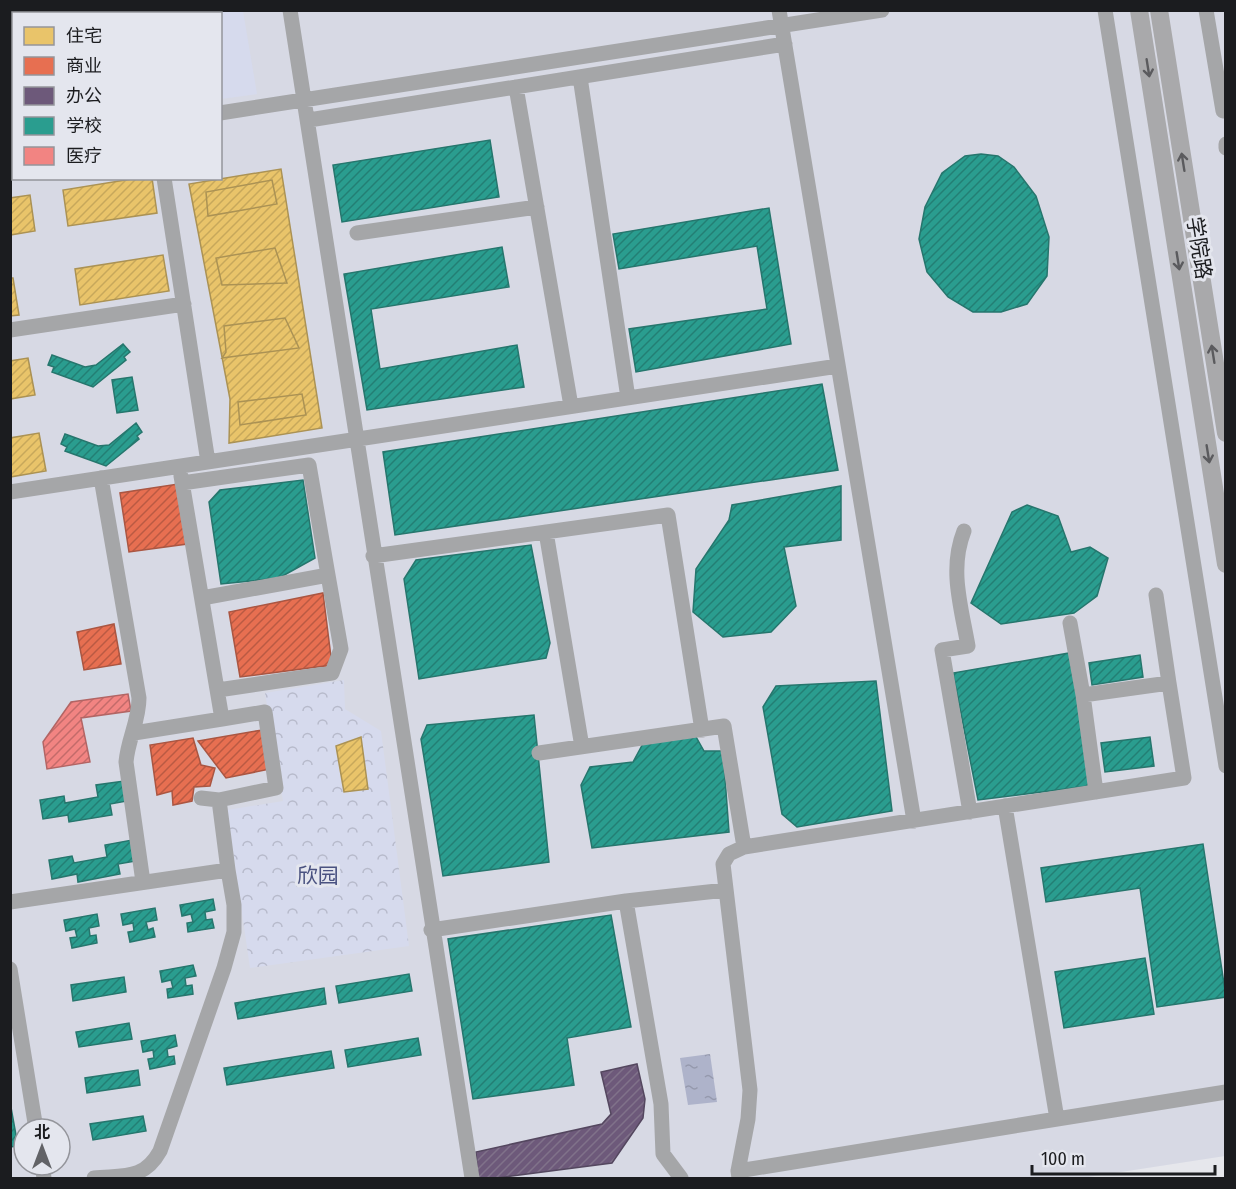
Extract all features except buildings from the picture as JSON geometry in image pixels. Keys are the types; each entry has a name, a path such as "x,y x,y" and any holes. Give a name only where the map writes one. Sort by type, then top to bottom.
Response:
{"main road":[{"name":"学院路","path":"1139,10 1226,564"},
{"name":"学院路","path":"1159,10 1226,433"}],"lane":[{"path":"290,10 309,120 431,930 472,1179"},
{"path":"222,113 781,18 882,10"},
{"path":"1105,10 1226,766"},
{"path":"1206,10 1223,111 1226,110"},
{"path":"781,18 914,821"},
{"path":"309,120 785,44"},
{"path":"580,77 628,398"},
{"path":"516,87 571,406"},
{"path":"164,180 208,462"},
{"path":"357,233 537,207"},
{"path":"10,330 184,304"},
{"path":"10,492 838,366"},
{"path":"182,483 309,465 341,650 332,673 218,690"},
{"path":"179,466 222,718"},
{"path":"101,478 139,698 139,714 128,747 126,762 143,882"},
{"path":"373,556 668,514 702,730"},
{"path":"964,531 957,549 955,570 968,646 942,650 970,812"},
{"path":"546,532 582,747"},
{"path":"202,597 328,575"},
{"path":"1156,596 1184,778 744,847 729,854 723,864 750,1090 748,1119 738,1175 1226,1092"},
{"path":"1070,623 1083,695 1096,792"},
{"path":"1083,695 1169,683"},
{"path":"134,733 265,712 276,788 219,800 201,798"},
{"path":"539,753 724,726 744,847"},
{"path":"94,1179 136,1173 151,1167 160,1151 225,968 234,932 234,905 219,800"},
{"path":"1005,806 1057,1119"},
{"path":"10,902 228,870"},
{"path":"431,930 626,901 726,890"},
{"path":"626,901 661,1104 663,1154 681,1179"},
{"path":"10,969 34,1117"}],"shaded area":[{"path":"10,11 1225,11 1225,1156 1082,1178 11,1178"}],"green space":[{"path":"90,10 91,12 12,12 11,112 11,11"},
{"path":"243,11 257,94 222,99 222,12 99,12"},
{"name":"欣园","path":"344,680 345,709 381,731 409,946 250,968 227,810 283,801 265,693"}],"water":[{"path":"710,1054 717,1102 688,1105 680,1058"}]}
